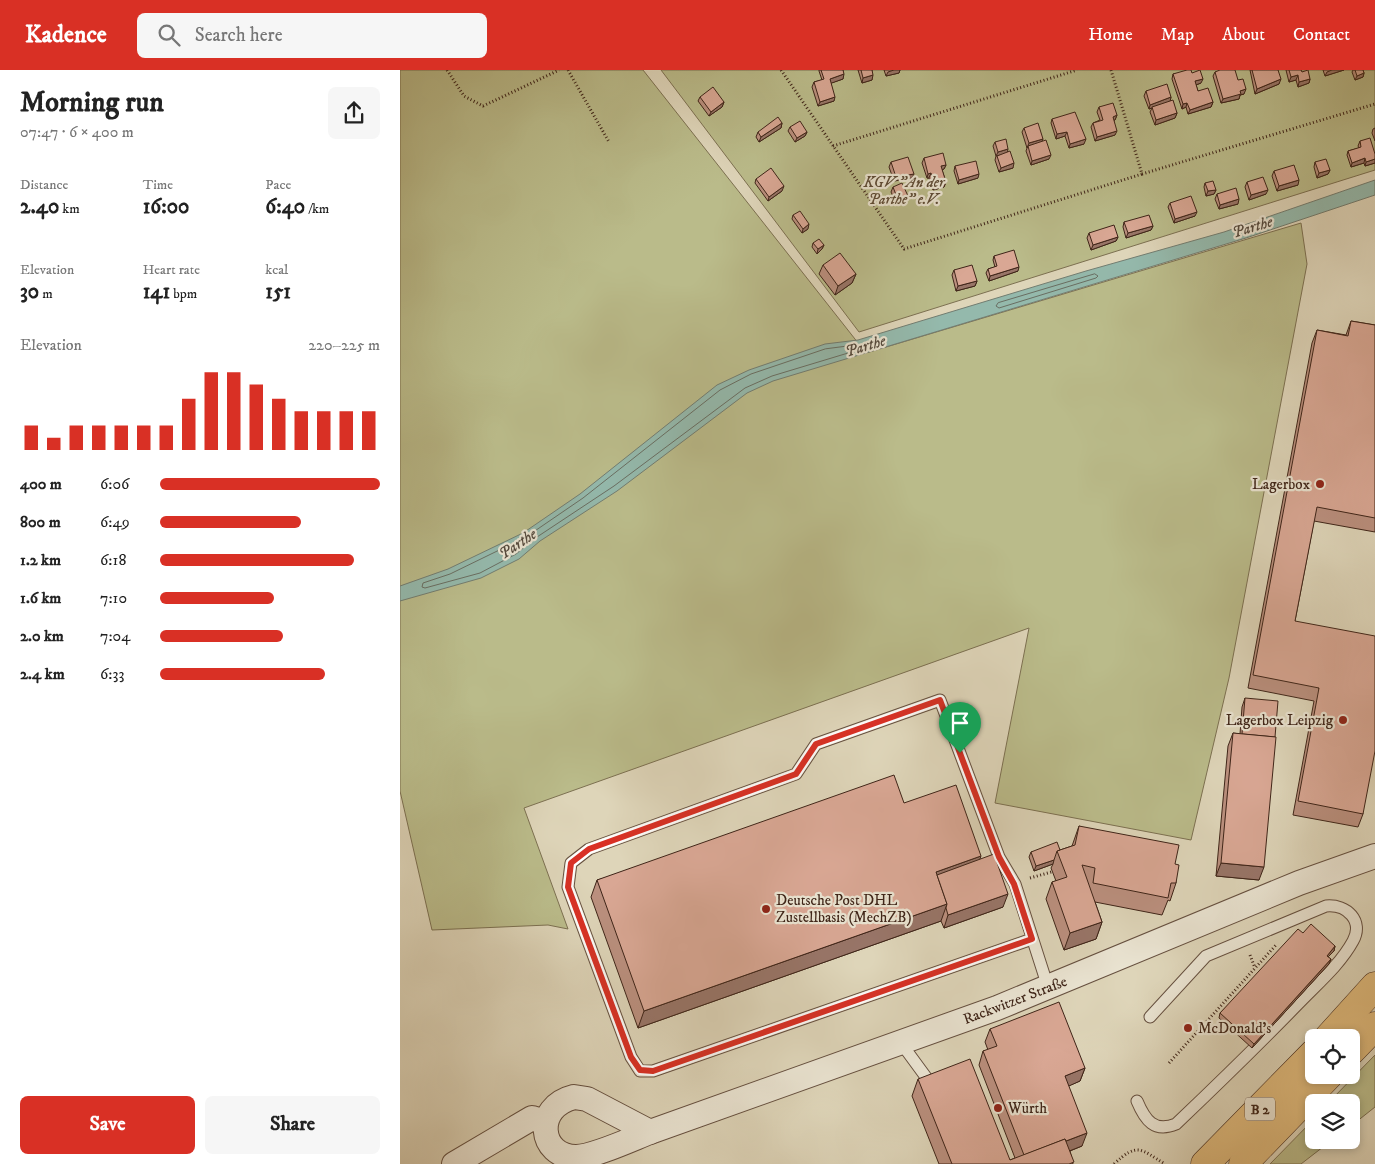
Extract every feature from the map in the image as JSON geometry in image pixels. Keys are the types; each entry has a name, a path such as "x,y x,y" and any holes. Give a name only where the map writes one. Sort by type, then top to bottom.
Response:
{"main road":[{"path":"1336,1029 1375,986"},
{"path":"1360,1042 1375,1026"},
{"name":"B 2","path":"1205,1164 1305,1062"},
{"name":"B 2","path":"1243,1164 1320,1084"}],"street":[{"name":"Rackwitzer Straße","path":"545,1122 546,1135 552,1147 563,1155 577,1157 901,1043 1048,987 1299,883 1375,856"},
{"path":"454,1164 532,1118 545,1122 551,1109 561,1100 574,1097 587,1099 650,1132"}],"lane":[{"path":"1032,939 653,1071 640,1070 631,1057 568,887 571,863 589,849 796,774 816,744 940,700 999,857 1014,884 1048,987"},
{"path":"1137,1101 1144,1118 1154,1126 1168,1127 1176,1124 1239,1064 1320,982 1354,940 1356,923 1353,916 1341,906 1326,906 1206,956 1150,1017"},
{"path":"901,1043 934,1088"}],"path":[{"path":"447,70 464,96 482,106 559,70"},
{"path":"568,70 609,142"},
{"path":"781,70 904,249 1142,174 1375,104"},
{"path":"833,146 1077,70"},
{"path":"1110,70 1142,174"},
{"path":"1169,1063 1282,939"},
{"path":"1114,1164 1129,1151 1140,1149 1165,1164"}],"green space":[{"path":"400,70 643,70 866,353 1301,223 1307,264 1229,678 1191,840 995,803 1029,628 524,808 568,929 548,925 432,930 400,791"},
{"name":"KGV \"An der Parthe\" e.V.","path":"661,70 1375,70 1375,170 859,332"},
{"path":"1375,1055 1375,1107 1360,1119 1360,1094 1337,1094 1347,1084 1360,1084 1360,1070"},
{"path":"1305,1128 1305,1149 1320,1149 1301,1164 1270,1164"}],"water":[{"name":"Parthe","path":"1375,180 1375,195 1246,238 773,381 747,393 617,491 540,541 519,559 481,578 400,601 400,586 448,569 523,533 580,494 717,385 749,370 825,344 858,340 1086,271 1224,232"}],"building":[{"path":"821,70 843,70 844,74 830,79 835,97 820,102 814,82 824,79"},
{"path":"861,70 872,70 873,75 863,78"},
{"path":"1191,70 1192,73 1200,70 1203,79 1195,81 1198,91 1208,88 1213,102 1190,110 1187,103 1183,104 1173,74"},
{"path":"1235,70 1238,80 1243,79 1246,89 1240,91 1241,94 1223,99 1215,72"},
{"path":"1252,70 1278,70 1281,79 1257,89"},
{"path":"1289,70 1301,70 1302,72 1308,70 1310,79 1299,82 1298,75 1291,77"},
{"path":"1355,70 1363,70 1364,73 1357,76"},
{"path":"1167,84 1171,97 1150,105 1146,91"},
{"path":"713,87 724,102 711,112 700,97"},
{"path":"1173,100 1177,113 1156,120 1152,107"},
{"path":"1113,103 1117,115 1113,117 1117,131 1097,137 1093,123 1103,120 1099,107"},
{"path":"1075,112 1086,139 1070,144 1067,132 1057,134 1052,119"},
{"path":"778,117 782,123 761,137 758,132"},
{"path":"800,121 807,132 797,138 790,127"},
{"path":"1038,123 1043,139 1029,143 1024,128"},
{"path":"1370,138 1375,159 1366,162 1365,158 1352,163 1348,151 1361,147 1360,141"},
{"path":"1006,139 1008,149 998,152 995,142"},
{"path":"1046,140 1051,155 1032,161 1028,146"},
{"path":"1010,151 1014,163 1001,168 997,156"},
{"path":"943,153 946,165 941,166 946,182 935,186 931,173 928,174 924,158"},
{"path":"908,157 914,174 896,177 891,162"},
{"path":"1326,159 1330,170 1319,173 1315,162"},
{"path":"976,161 979,174 959,180 955,166"},
{"path":"1294,165 1299,180 1279,186 1274,171"},
{"path":"771,168 784,186 769,197 756,179"},
{"path":"1263,177 1268,190 1251,195 1247,182"},
{"path":"1213,181 1216,190 1208,191 1205,183"},
{"path":"902,183 908,196 898,200 893,187"},
{"path":"1236,188 1239,199 1220,205 1217,194"},
{"path":"1191,196 1197,212 1175,219 1170,203"},
{"path":"800,211 809,224 803,229 793,215"},
{"path":"1149,215 1153,226 1128,233 1124,222"},
{"path":"1114,225 1118,237 1093,245 1089,233"},
{"path":"819,239 824,245 818,249 813,243"},
{"path":"1014,250 1019,267 990,276 988,269 997,266 994,256"},
{"path":"840,253 856,274 838,286 823,265"},
{"path":"972,265 977,281 958,286 954,270"},
{"path":"1351,321 1375,325 1375,518 1317,507 1295,621 1375,636 1375,751 1363,814 1298,801 1319,688 1253,675 1317,330 1348,336"},
{"path":"1245,698 1278,701 1275,737 1242,734"},
{"path":"1233,733 1276,737 1264,867 1221,863"},
{"name":"Deutsche Post DHL Zustellbasis (MechZB)","path":"894,775 904,803 956,785 981,856 936,872 947,904 644,1011 597,880"},
{"path":"1079,826 1179,845 1175,864 1179,865 1176,883 1171,883 1168,898 1093,883 1095,868 1082,865 1102,922 1070,933 1052,882 1067,877 1057,851 1075,845"},
{"path":"1057,842 1060,850 1057,851 1054,860 1036,866 1031,852"},
{"path":"994,854 1008,894 948,915 947,904 937,875"},
{"path":"1311,924 1335,946 1327,956 1331,959 1254,1044 1220,1013 1298,929 1303,933"},
{"path":"1059,1002 1085,1068 1065,1076 1087,1133 1066,1141 1065,1139 1024,1155 983,1051 997,1046 990,1029"},
{"path":"970,1059 1010,1160 1065,1139 1074,1162 1069,1164 952,1164 918,1079"}],"place":[{"name":"Lagerbox","path":"1320,484"},
{"name":"Lagerbox Leipzig","path":"1343,720"},
{"name":"Deutsche Post DHL Zustellbasis (MechZB)","path":"766,909"},
{"name":"McDonald's","path":"1188,1028"},
{"name":"Würth","path":"998,1108"}],"route":[{"path":"940,700 960,753 999,857 1014,884 1032,939 653,1071 640,1070 631,1057 568,887 571,863 589,849 796,774 816,744 940,700"}]}
